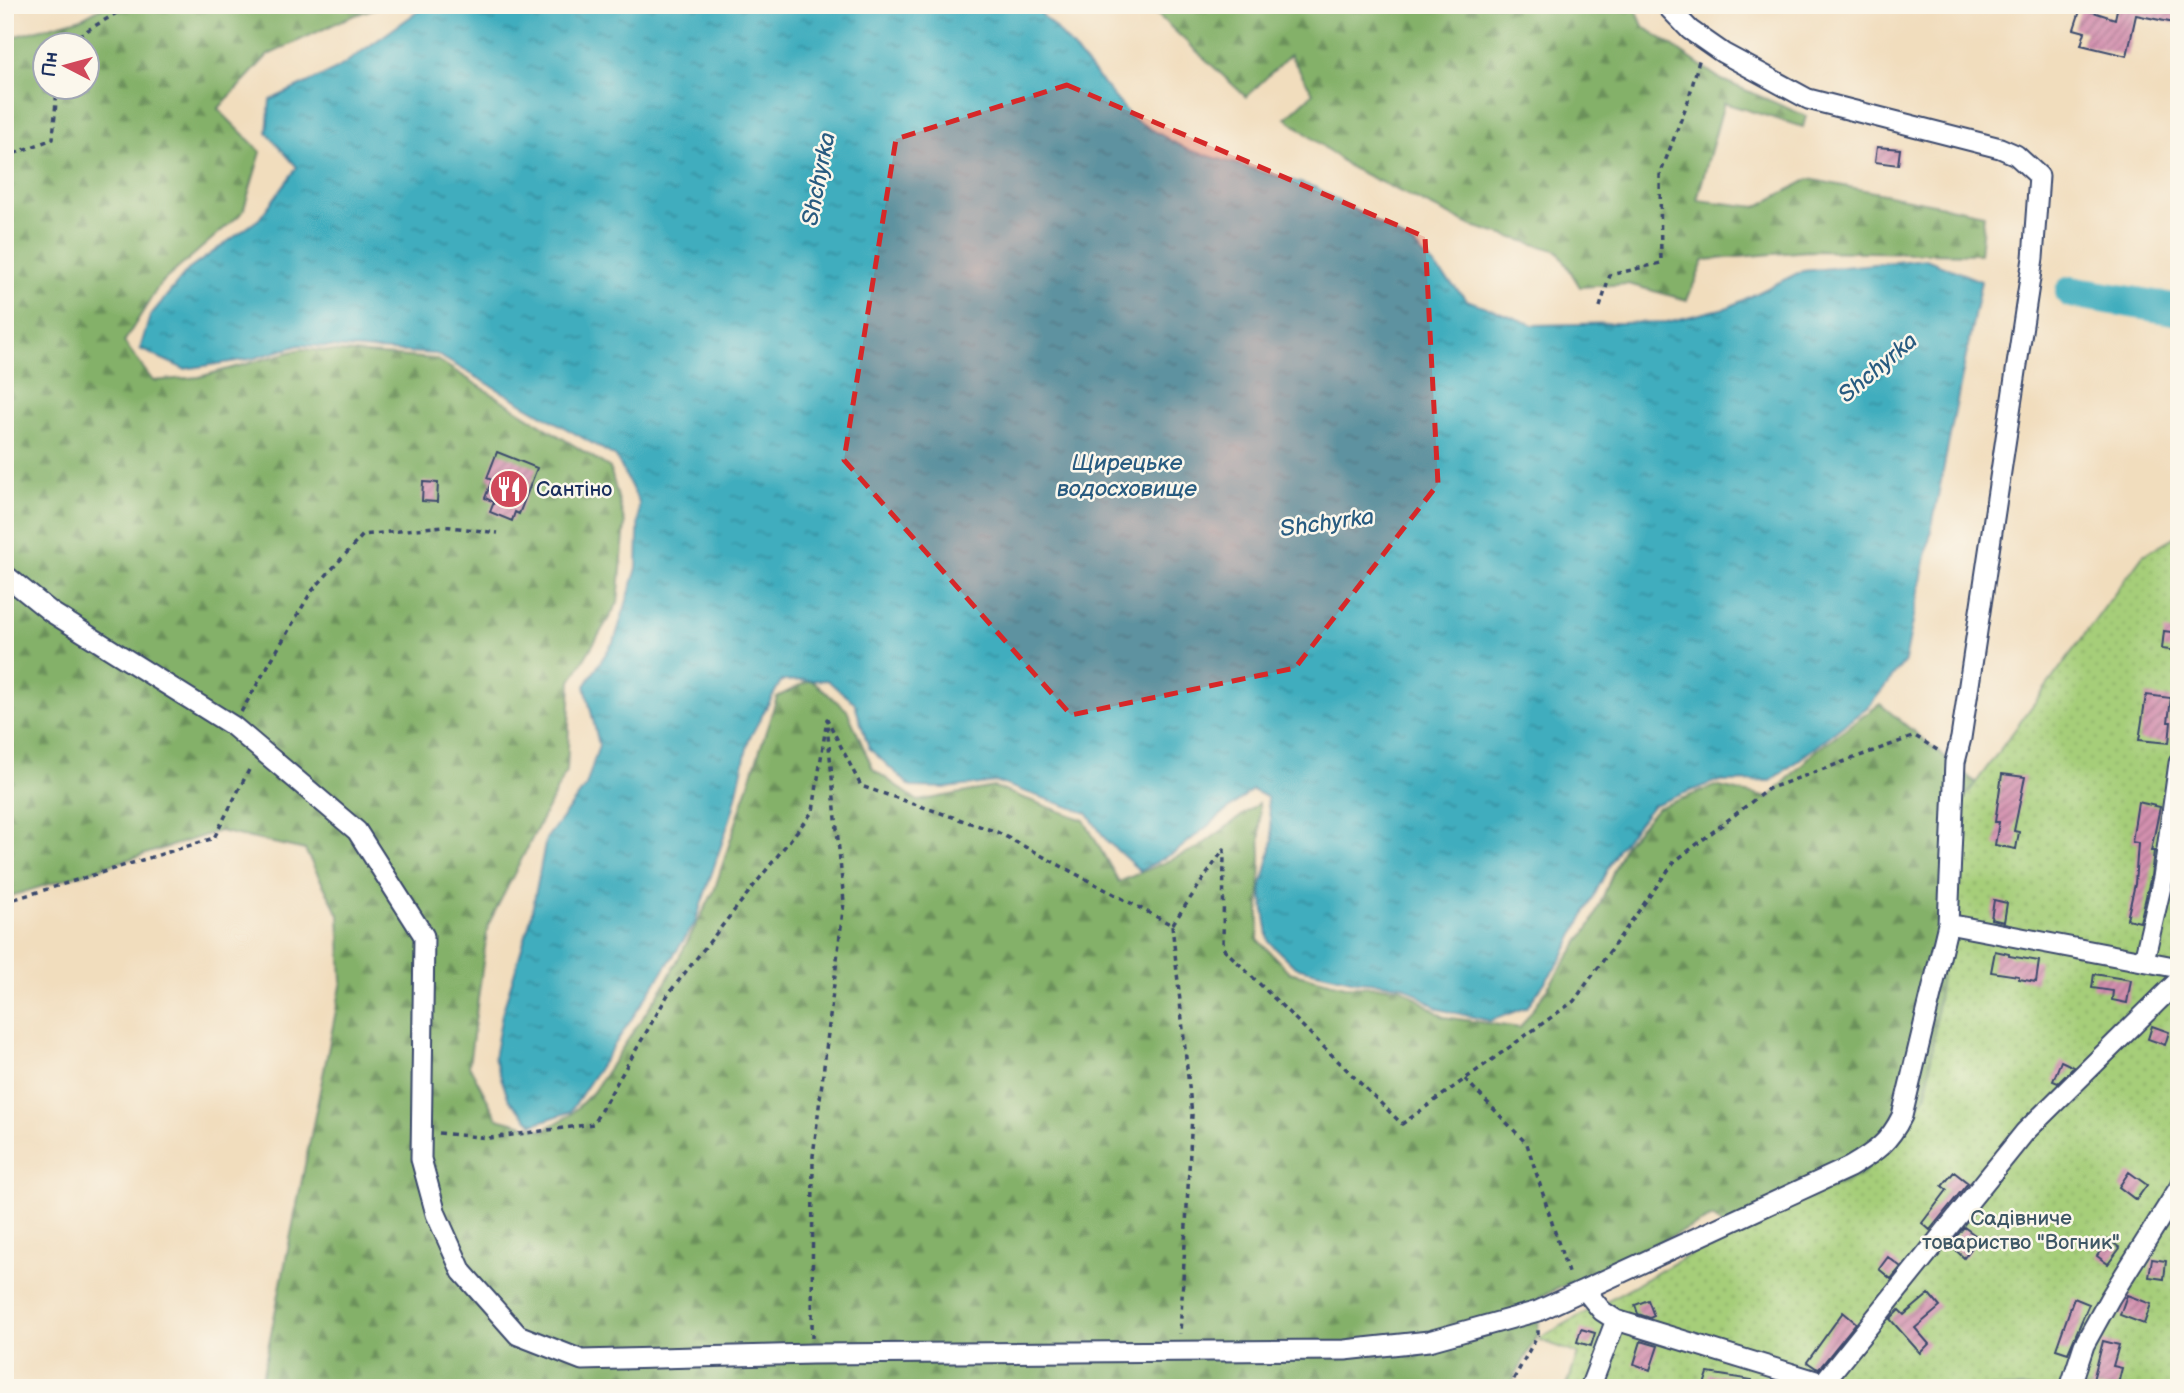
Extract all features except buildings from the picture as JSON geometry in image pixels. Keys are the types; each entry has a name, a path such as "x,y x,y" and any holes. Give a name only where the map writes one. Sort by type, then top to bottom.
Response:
{"street":[{"path":"5,575 51,612 233,726 357,831 424,936 421,1159 436,1214 463,1272 518,1335 582,1360 812,1354 1345,1350 1429,1341 1538,1311 1850,1167 1880,1148 1894,1133 1902,1116 1948,924 1955,762 1961,738 2031,272 2039,176 2016,155 2000,148 1808,99 1723,53 1690,30 1666,5"},
{"path":"2144,960 2163,878 2179,764"},
{"path":"1948,924 2179,968"},
{"path":"1580,1293 1616,1320 1831,1385 2025,1132 2179,980"},
{"path":"2070,1388 2084,1345 2179,1188"},
{"path":"1590,1388 1616,1320"}],"path":[{"path":"85,32 130,5"},
{"path":"1600,307 1610,275 1661,263 1660,175 1688,102 1705,40"},
{"path":"5,157 53,139 56,102"},
{"path":"233,726 311,592 363,535 443,526 498,533"},
{"path":"827,719 862,786 997,832 1172,925"},
{"path":"421,1131 491,1138 593,1124 669,993 813,811 827,719"},
{"path":"812,1354 813,1156 844,902 827,719"},
{"path":"1179,1350 1192,1115 1172,925 1224,849 1223,948 1402,1124 1574,1001 1674,862 1768,789 1915,736 1955,762"},
{"path":"5,902 214,838 254,761 258,747"},
{"path":"1465,1079 1527,1144 1580,1293"},
{"path":"1509,1388 1538,1334 1538,1311"}],"highlighted area":[{"path":"1067,85 1425,237 1438,484 1295,668 1071,715 844,460 896,139"}],"green space":[{"path":"106,5 384,5 347,18 268,55 218,109 261,152 243,212 160,284 124,342 153,381 199,377 301,349 436,359 610,468 625,524 618,603 571,681 567,770 488,925 469,1065 497,1118 544,1130 570,1115 593,1092 665,984 714,891 777,697 811,680 847,710 873,769 918,801 994,787 1084,820 1119,882 1198,848 1259,803 1261,857 1258,940 1289,972 1345,986 1400,987 1444,1017 1520,1028 1592,923 1625,844 1657,808 1715,786 1769,798 1816,750 1880,704 1987,792 1938,1104 1898,1099 1879,1177 1759,1259 1713,1217 1540,1297 1538,1334 1509,1388 260,1388 342,981 339,915 305,850 219,831 5,898 5,39 82,18"},
{"path":"1147,5 1634,5 1643,26 1722,80 1806,116 1803,127 1724,103 1697,200 1757,207 1809,179 1984,214 1980,254 1808,251 1704,260 1687,300 1628,284 1580,287 1558,251 1472,226 1351,168 1286,118 1313,93 1290,55 1246,97"},
{"name":"Садівниче товариство \"Вогник\"","path":"2179,534 2179,1388 1566,1388 1578,1354 1538,1339 1714,1241 1862,1175 1927,1094 1961,803 2143,555"}],"water":[{"name":"Щирецьке водосховище","path":"427,5 1033,5 1132,118 1186,149 1317,188 1414,245 1467,300 1533,325 1667,322 1729,307 1802,271 1926,259 1981,281 1905,661 1870,705 1771,781 1714,782 1653,805 1618,849 1561,960 1527,1007 1490,1021 1439,1009 1403,985 1356,981 1295,967 1269,942 1261,890 1273,840 1267,797 1252,790 1177,851 1140,871 1107,841 1087,813 997,782 946,788 911,787 869,748 854,702 827,680 781,681 749,739 733,810 695,923 570,1112 533,1124 509,1100 494,1058 502,1014 530,921 546,839 586,786 599,745 585,686 615,639 637,568 639,502 616,457 436,354 300,345 251,359 184,369 140,349 150,316 188,270 259,219 297,167 267,133 270,100 337,69"}],"waterway":[{"name":"Shchyrka","path":"2071,292 2179,310"}],"place":[{"name":"Сантіно","path":"509,489"}]}
